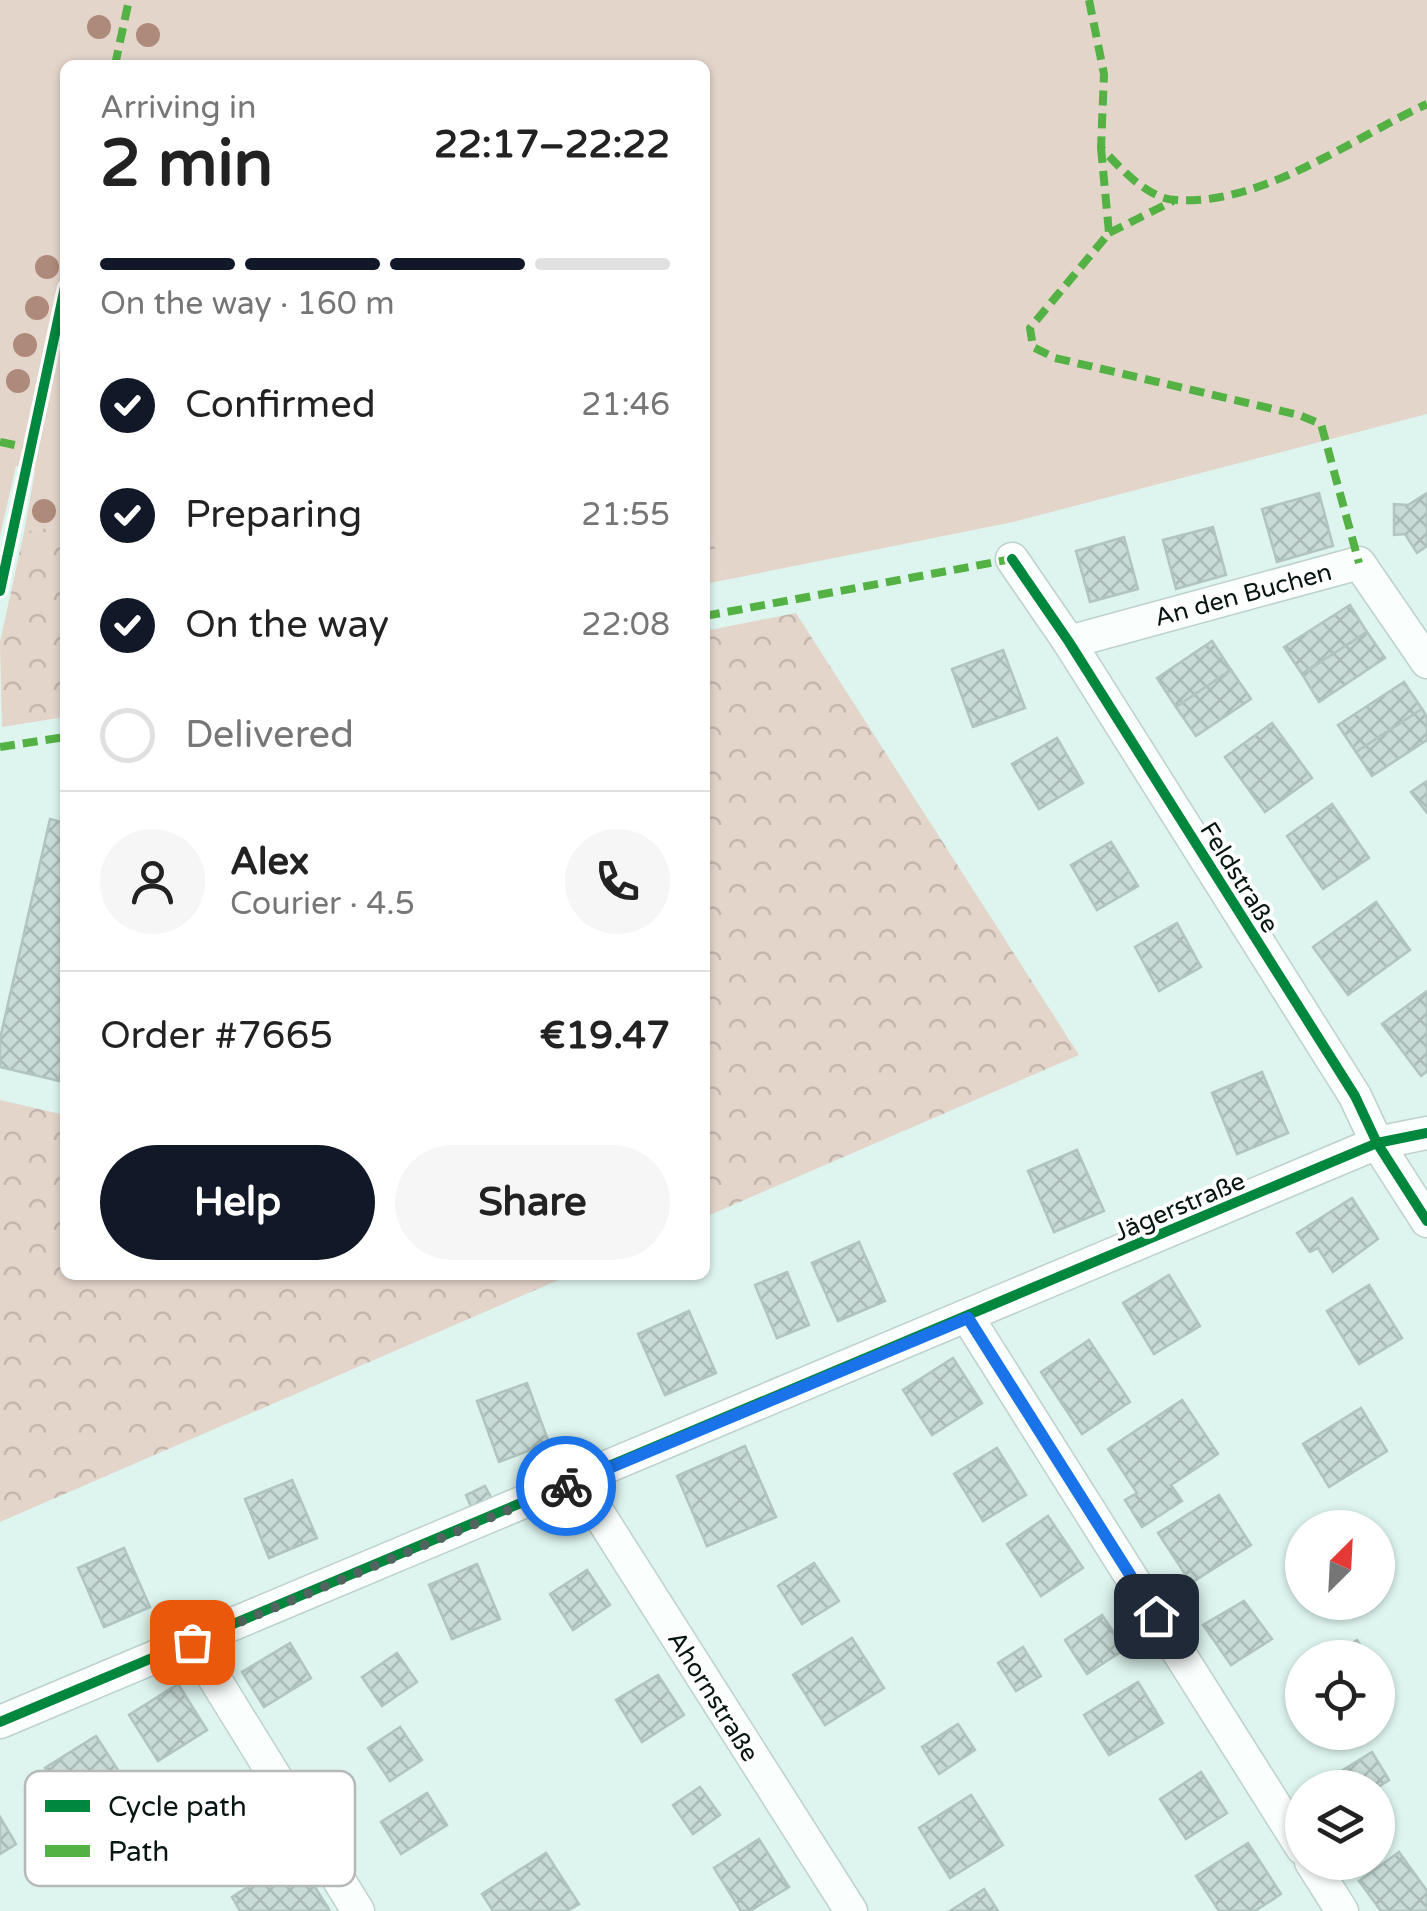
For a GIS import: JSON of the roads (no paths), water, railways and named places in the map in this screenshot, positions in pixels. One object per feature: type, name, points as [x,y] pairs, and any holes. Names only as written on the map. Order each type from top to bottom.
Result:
[{"type":"street","name":"Feldstraße","points":[[1012,559],[1069,642],[1354,1096],[1377,1143],[1427,1221]]},
{"type":"street","name":"An den Buchen","points":[[1069,642],[1359,563],[1427,662]]},
{"type":"street","name":"Jägerstraße","points":[[0,1722],[1377,1143],[1427,1132]]},
{"type":"street","points":[[968,1318],[1285,1821]]},
{"type":"street","name":"Ahornstraße","points":[[578,1481],[851,1911]]},
{"type":"street","points":[[192,1642],[272,1771]]},
{"type":"street","points":[[1323,1880],[1342,1911]]},
{"type":"street","points":[[343,1886],[358,1911]]}]
